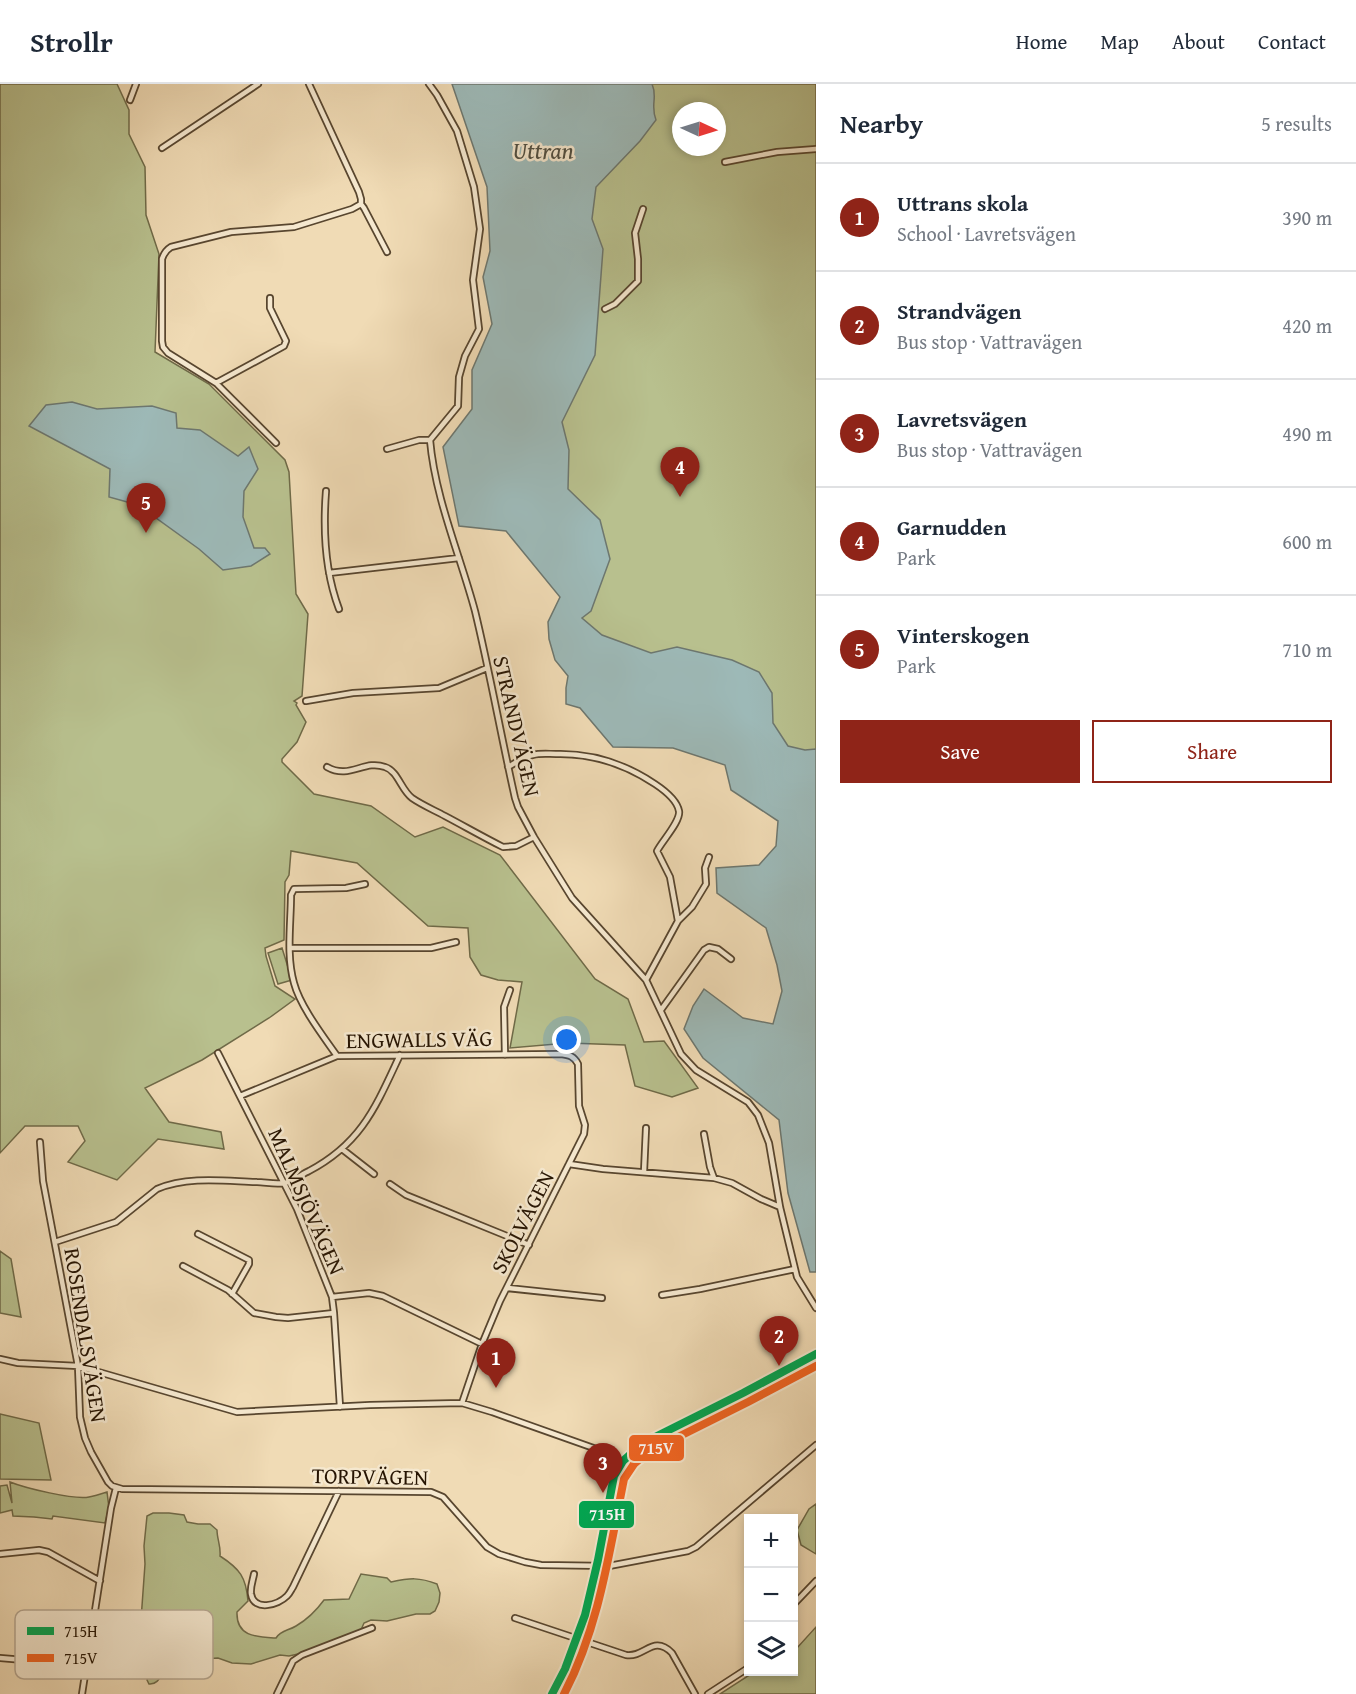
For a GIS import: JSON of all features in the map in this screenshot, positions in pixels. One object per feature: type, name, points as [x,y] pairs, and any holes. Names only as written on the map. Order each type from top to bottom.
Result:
[{"type":"street","points":[[130,100],[136,84]]},
{"type":"street","points":[[162,148],[258,84]]},
{"type":"street","points":[[309,84],[359,192],[361,204],[387,252]]},
{"type":"street","points":[[387,449],[418,440],[430,440],[458,406],[459,377],[465,356],[479,329],[473,280],[480,229],[474,187],[457,130],[429,84]]},
{"type":"street","points":[[725,162],[777,152],[816,149]]},
{"type":"street","points":[[276,443],[216,383],[168,353],[163,347],[161,332],[163,255],[171,247],[216,235],[294,227],[361,204]]},
{"type":"street","points":[[605,309],[615,304],[638,281],[635,233],[643,209]]},
{"type":"street","points":[[216,383],[284,346],[286,342],[270,308],[270,298]]},
{"type":"street","name":"STRANDVÄGEN","points":[[430,440],[444,509],[475,611],[518,807],[572,898],[646,980],[681,1054],[701,1074],[748,1102],[758,1115],[769,1143],[780,1207],[797,1278],[816,1308]]},
{"type":"street","points":[[326,491],[329,573],[339,609]]},
{"type":"street","points":[[329,573],[459,558]]},
{"type":"street","points":[[306,701],[353,693],[439,688],[487,668]]},
{"type":"street","points":[[508,766],[530,755],[587,755],[631,769],[663,790],[679,809],[679,818],[657,851],[670,877],[678,921]]},
{"type":"street","points":[[327,767],[342,773],[368,766],[386,767],[392,771],[410,796],[503,847],[516,846],[534,837]]},
{"type":"street","points":[[646,980],[678,921],[692,907],[706,884],[705,868],[709,857]]},
{"type":"street","points":[[337,1056],[294,986],[290,948],[291,894],[294,889],[346,888],[364,884]]},
{"type":"street","points":[[290,948],[431,948],[456,942]]},
{"type":"street","points":[[661,1010],[704,950],[709,947],[718,949],[731,959]]},
{"type":"street","points":[[505,1055],[504,1007],[510,990]]},
{"type":"street","name":"MALMSJÖVÄGEN","points":[[218,1053],[285,1183],[332,1297],[340,1407]]},
{"type":"street","points":[[55,1242],[116,1222],[157,1188],[206,1180],[285,1183],[326,1162],[342,1149],[363,1126],[377,1104],[400,1055]]},
{"type":"street","name":"ENGWALLS VÄG","points":[[240,1096],[337,1056],[570,1055]]},
{"type":"street","name":"SKOLVÄGEN","points":[[462,1403],[482,1344],[507,1288],[582,1139],[585,1129],[579,1106],[578,1064],[570,1055]]},
{"type":"street","points":[[644,1172],[646,1128]]},
{"type":"street","points":[[704,1134],[714,1178]]},
{"type":"street","name":"ROSENDALSVÄGEN","points":[[40,1142],[43,1181],[78,1365],[80,1417],[91,1452],[108,1482],[116,1488]]},
{"type":"street","points":[[342,1149],[374,1174]]},
{"type":"street","points":[[569,1164],[714,1178],[732,1183],[780,1207]]},
{"type":"street","points":[[390,1184],[406,1195],[529,1245]]},
{"type":"street","points":[[198,1234],[249,1260],[232,1294]]},
{"type":"street","points":[[183,1266],[232,1294],[254,1313],[276,1317],[334,1313]]},
{"type":"street","points":[[662,1296],[795,1269]]},
{"type":"street","points":[[507,1288],[602,1298]]},
{"type":"street","points":[[332,1297],[369,1293],[383,1296],[482,1344]]},
{"type":"street","points":[[552,1694],[577,1639],[587,1607],[614,1476],[621,1462],[643,1443],[816,1354]]},
{"type":"street","points":[[0,1359],[18,1363],[78,1365],[237,1412],[462,1403],[602,1451],[621,1462]]},
{"type":"street","name":"TORPVÄGEN","points":[[116,1488],[436,1493],[445,1499],[487,1547],[499,1554],[541,1565],[609,1566],[688,1551],[696,1547],[816,1444]]},
{"type":"street","points":[[95,1610],[116,1488]]},
{"type":"street","points":[[254,1574],[250,1588],[253,1600],[258,1604],[271,1605],[286,1597],[339,1491]]},
{"type":"street","points":[[0,1554],[39,1550],[48,1552],[100,1581]]},
{"type":"street","points":[[798,1600],[816,1581]]},
{"type":"street","points":[[515,1618],[634,1656],[650,1646],[666,1647],[672,1653],[695,1694]]},
{"type":"street","points":[[277,1694],[293,1661],[302,1655],[372,1628]]},
{"type":"street","points":[[0,1658],[15,1659]]},
{"type":"street","points":[[708,1694],[744,1671]]},
{"type":"street","points":[[82,1694],[84,1679]]},
{"type":"green space","points":[[0,84],[117,84],[129,110],[129,134],[145,167],[146,215],[159,254],[155,352],[209,384],[285,460],[289,472],[296,594],[308,614],[302,696],[294,701],[306,722],[297,742],[282,762],[314,794],[371,806],[415,837],[443,827],[500,855],[595,979],[628,999],[644,1042],[664,1041],[698,1088],[672,1097],[635,1086],[625,1045],[568,1043],[510,1048],[522,982],[498,980],[481,975],[470,957],[468,928],[428,926],[357,863],[291,851],[289,875],[285,882],[284,940],[265,948],[275,986],[295,999],[202,1060],[145,1088],[169,1122],[221,1132],[224,1149],[158,1139],[117,1180],[68,1162],[85,1141],[78,1126],[25,1126],[0,1153]]},
{"type":"green space","points":[[532,84],[816,84],[816,836],[759,772],[572,653]]},
{"type":"green space","points":[[282,948],[292,980],[278,984],[268,953]]},
{"type":"green space","points":[[0,1251],[11,1259],[21,1317],[0,1313]]},
{"type":"green space","points":[[0,1414],[39,1423],[51,1480],[0,1479]]},
{"type":"green space","points":[[10,1482],[72,1497],[89,1497],[107,1492],[109,1508],[105,1523],[53,1516],[52,1519],[13,1516],[12,1510],[0,1513],[0,1486],[7,1485],[12,1503]]},
{"type":"green space","points":[[816,1504],[816,1554],[801,1545],[798,1534],[798,1528],[809,1509]]},
{"type":"green space","points":[[153,1513],[184,1515],[187,1522],[210,1524],[217,1530],[220,1556],[241,1574],[246,1586],[248,1601],[237,1612],[240,1626],[244,1631],[255,1636],[276,1638],[280,1633],[308,1618],[324,1600],[349,1599],[361,1574],[387,1578],[391,1582],[414,1579],[437,1584],[440,1593],[439,1602],[435,1611],[430,1614],[416,1614],[387,1621],[371,1620],[364,1623],[361,1630],[298,1654],[280,1655],[251,1664],[232,1663],[213,1658],[213,1610],[142,1610],[147,1516]]},
{"type":"green space","points":[[816,1627],[816,1694],[720,1694],[748,1676],[798,1676],[798,1647]]},
{"type":"green space","points":[[159,1679],[153,1684],[149,1684],[147,1680]]},
{"type":"water","name":"Uttran","points":[[452,84],[652,84],[654,89],[656,120],[640,141],[596,187],[592,219],[603,249],[595,355],[562,422],[569,450],[568,489],[600,520],[610,559],[591,611],[582,618],[602,635],[651,653],[677,647],[732,660],[759,672],[772,693],[773,723],[788,746],[805,750],[816,749],[816,1272],[810,1272],[788,1193],[779,1120],[703,1058],[684,1029],[693,1006],[704,989],[743,1018],[773,1024],[782,991],[766,928],[717,893],[716,868],[759,865],[776,846],[778,821],[731,790],[725,765],[673,748],[613,747],[580,708],[566,704],[568,676],[555,660],[549,639],[548,622],[560,597],[506,531],[459,526],[443,447],[472,409],[472,370],[492,324],[483,277],[490,251],[487,187]]},
{"type":"water","points":[[72,402],[97,409],[152,406],[176,413],[177,428],[200,430],[238,456],[249,447],[258,469],[244,491],[243,517],[254,548],[265,548],[270,554],[251,566],[223,570],[199,549],[138,505],[109,497],[110,469],[29,426],[46,405]]},
{"type":"transit line","name":"715H","points":[[552,1694],[565,1669],[585,1615],[614,1476],[623,1461],[643,1443],[816,1354]]},
{"type":"transit line","name":"715V","points":[[564,1694],[586,1643],[602,1589],[624,1479],[634,1464],[648,1452],[816,1366]]},
{"type":"place","name":"Garnudden","points":[[680,497]]},
{"type":"place","name":"Vinterskogen","points":[[146,533]]},
{"type":"place","name":"Strandvägen","points":[[779,1366]]},
{"type":"place","name":"Uttrans skola","points":[[496,1388]]},
{"type":"place","name":"Lavretsvägen","points":[[603,1493]]}]
